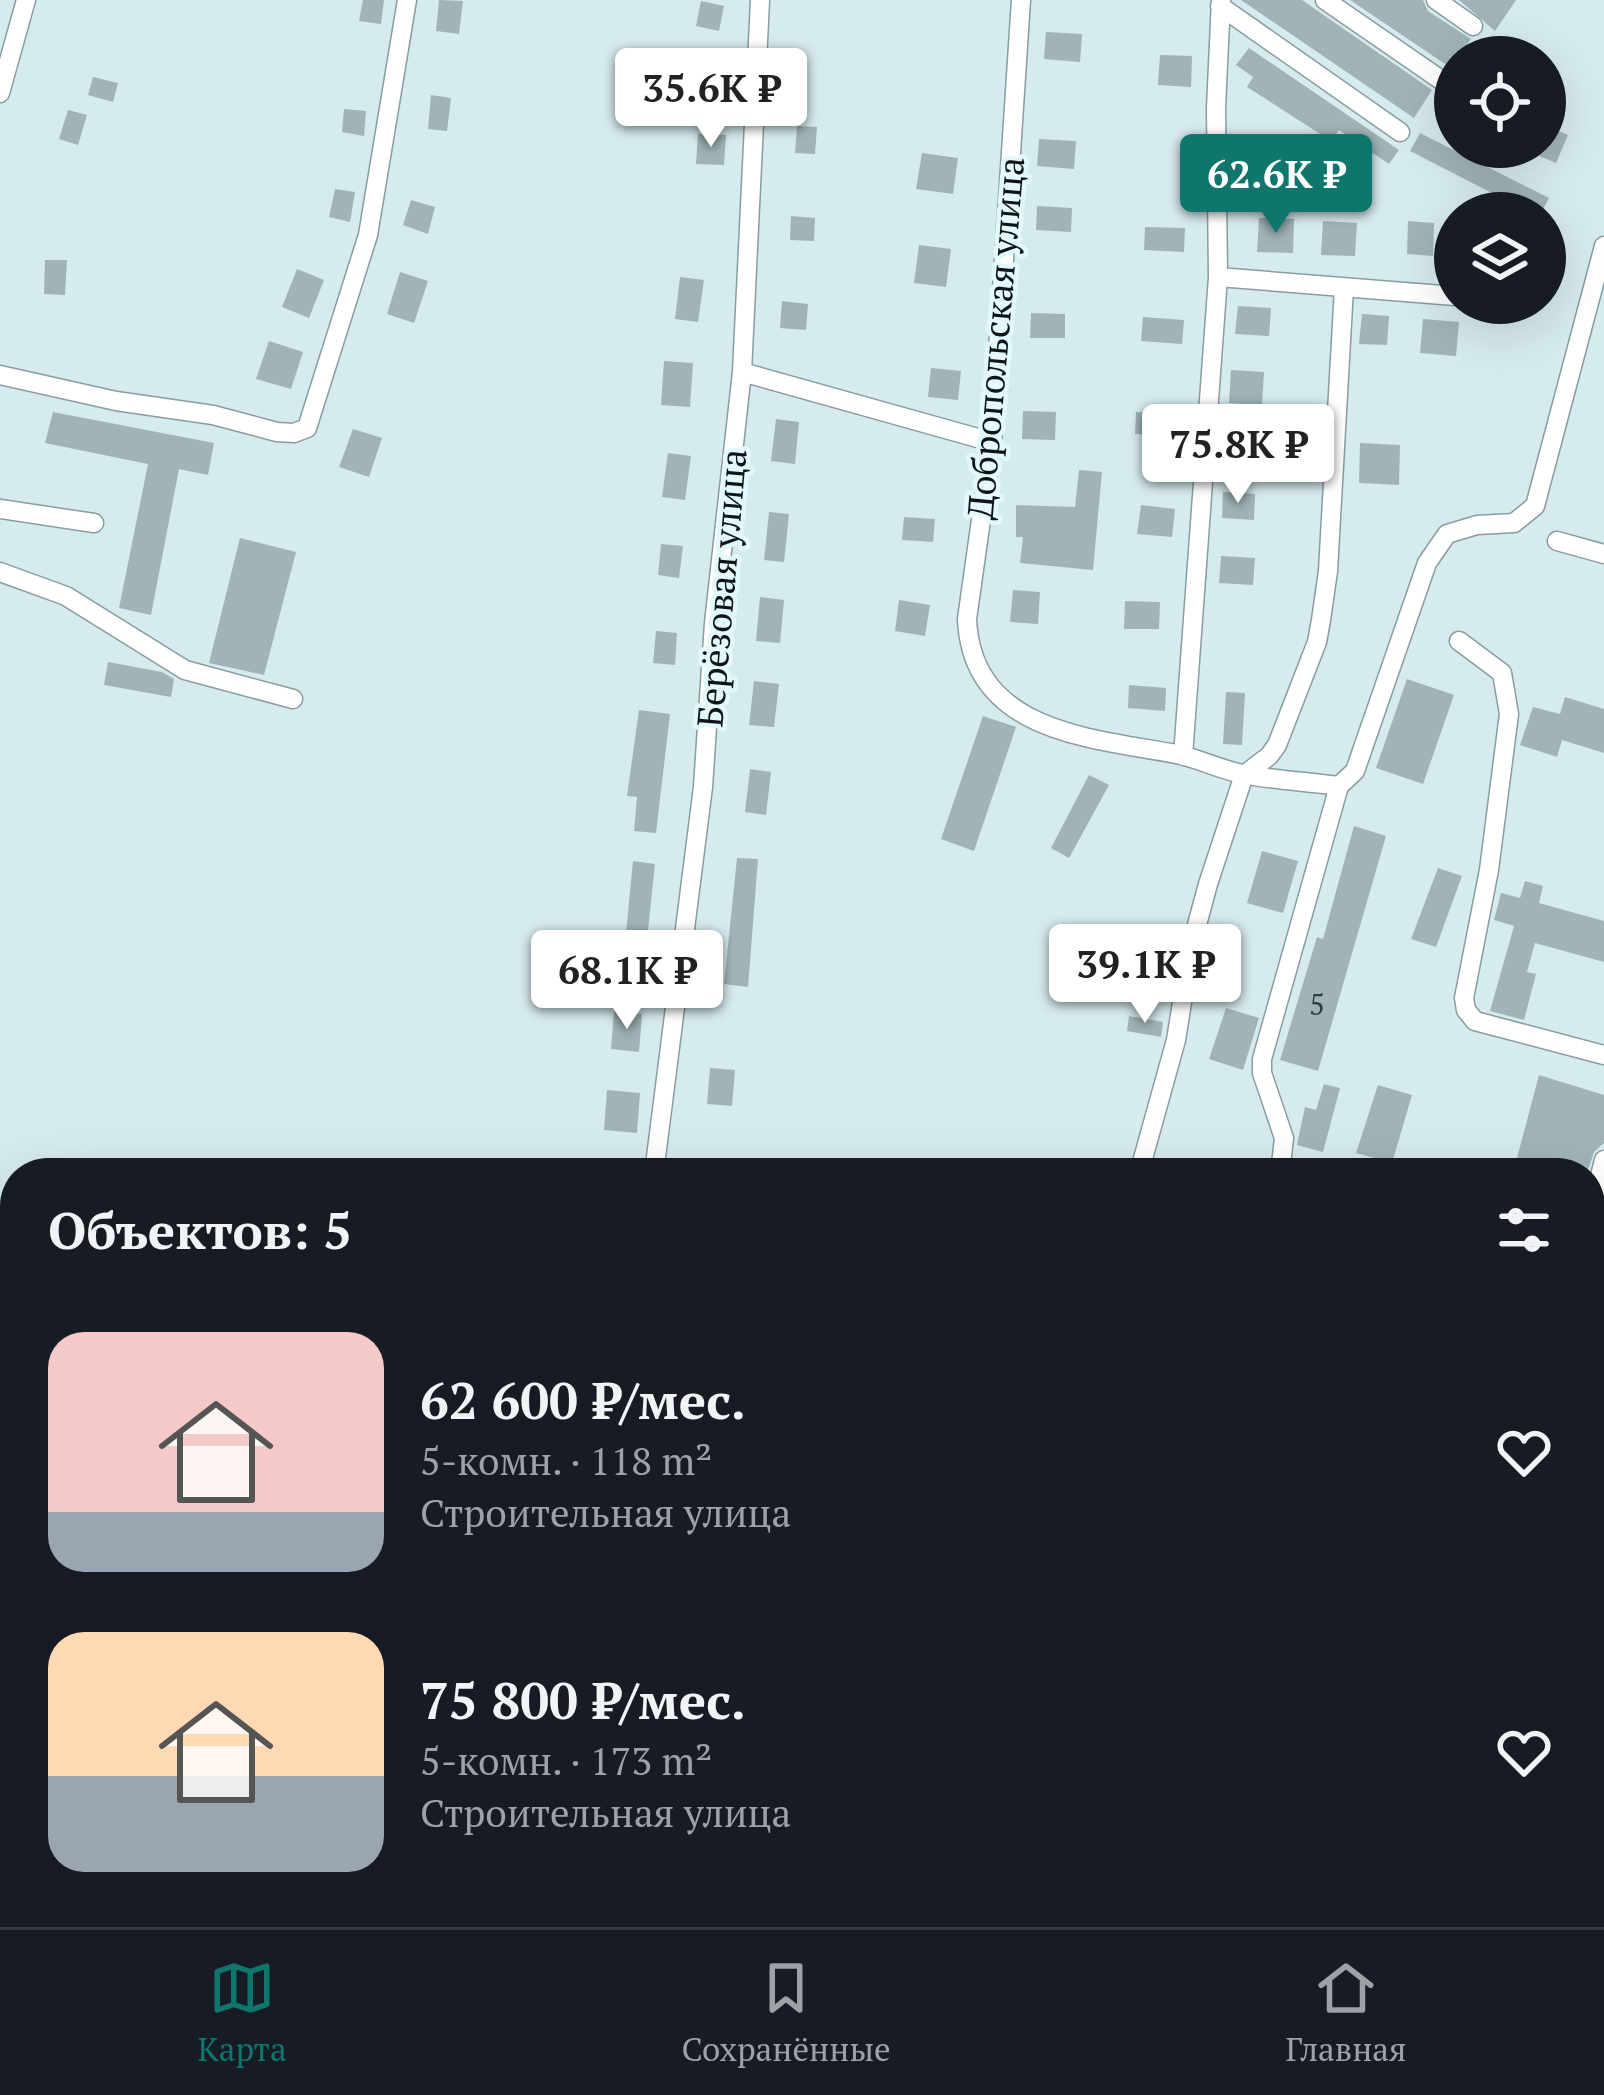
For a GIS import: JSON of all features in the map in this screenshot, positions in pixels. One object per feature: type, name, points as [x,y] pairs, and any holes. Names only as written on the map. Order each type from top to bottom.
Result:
[{"type":"street","points":[[0,92],[26,0]]},
{"type":"street","points":[[0,375],[116,401],[213,415],[277,432],[307,428],[368,235],[407,0]]},
{"type":"street","name":"Берёзовая улица","points":[[656,1158],[704,787],[714,623],[742,372],[760,0]]},
{"type":"street","name":"Добропольская улица","points":[[1021,0],[992,442],[968,644],[980,674],[1011,706],[1049,728],[1088,741],[1183,756]]},
{"type":"street","points":[[1325,0],[1434,75]]},
{"type":"street","points":[[1436,0],[1474,26]]},
{"type":"street","points":[[1220,3],[1400,132]]},
{"type":"street","points":[[1220,3],[1218,277],[1183,756],[1244,775],[1339,786]]},
{"type":"street","points":[[1281,1158],[1282,1126],[1262,1073],[1262,1059],[1339,786],[1355,771],[1427,563],[1447,534],[1478,524],[1514,524],[1534,506],[1604,246]]},
{"type":"street","points":[[1218,277],[1434,294]]},
{"type":"street","points":[[1143,1158],[1176,1040],[1191,947],[1244,775],[1276,745],[1317,642],[1328,572],[1344,288]]},
{"type":"street","points":[[742,372],[992,442]]},
{"type":"street","points":[[0,509],[94,523]]},
{"type":"street","points":[[1557,541],[1604,554]]},
{"type":"street","points":[[0,572],[66,596],[185,670],[293,699]]},
{"type":"street","points":[[1460,641],[1502,673],[1509,714],[1489,870],[1464,998],[1466,1010],[1474,1021],[1604,1055]]},
{"type":"building","points":[[363,0],[384,0],[381,24],[359,21]]},
{"type":"building","points":[[439,0],[463,1],[459,34],[436,31]]},
{"type":"building","points":[[1241,0],[1302,0],[1432,90],[1414,118]]},
{"type":"building","points":[[1350,0],[1423,0],[1428,11],[1466,36],[1434,36],[1434,57]]},
{"type":"building","points":[[1459,0],[1516,0],[1495,31]]},
{"type":"building","points":[[701,1],[724,6],[719,31],[696,26]]},
{"type":"building","points":[[1046,32],[1082,34],[1080,62],[1044,59]]},
{"type":"building","points":[[1249,48],[1399,150],[1389,164],[1339,130],[1331,141],[1247,87],[1253,77],[1236,65]]},
{"type":"building","points":[[1160,55],[1192,56],[1191,87],[1158,85]]},
{"type":"building","points":[[93,77],[118,83],[113,102],[88,95]]},
{"type":"building","points":[[431,95],[451,98],[447,131],[428,129]]},
{"type":"building","points":[[344,109],[366,111],[364,136],[342,132]]},
{"type":"building","points":[[68,110],[87,115],[78,145],[59,139]]},
{"type":"building","points":[[797,126],[817,127],[815,154],[795,153]]},
{"type":"building","points":[[1420,133],[1434,140],[1434,163],[1410,151]]},
{"type":"building","points":[[698,134],[726,135],[724,165],[696,164]]},
{"type":"building","points":[[1039,139],[1076,141],[1074,169],[1037,166]]},
{"type":"building","points":[[922,153],[958,158],[953,194],[916,189]]},
{"type":"building","points":[[1443,168],[1489,168],[1537,192],[1490,192]]},
{"type":"building","points":[[335,189],[355,192],[350,222],[329,217]]},
{"type":"building","points":[[411,200],[435,207],[428,234],[403,225]]},
{"type":"building","points":[[1037,206],[1072,208],[1071,232],[1036,230]]},
{"type":"building","points":[[791,216],[815,218],[814,241],[790,240]]},
{"type":"building","points":[[1259,218],[1294,219],[1293,253],[1257,252]]},
{"type":"building","points":[[1323,221],[1357,223],[1355,256],[1321,255]]},
{"type":"building","points":[[1408,221],[1434,223],[1433,256],[1407,254]]},
{"type":"building","points":[[1145,227],[1185,228],[1184,252],[1144,250]]},
{"type":"building","points":[[919,245],[951,249],[946,287],[914,283]]},
{"type":"building","points":[[45,260],[67,260],[65,295],[44,294]]},
{"type":"building","points":[[297,269],[324,280],[309,318],[282,307]]},
{"type":"building","points":[[400,272],[428,281],[414,323],[387,314]]},
{"type":"building","points":[[680,277],[704,280],[698,322],[675,319]]},
{"type":"building","points":[[782,301],[808,304],[806,330],[780,328]]},
{"type":"building","points":[[1238,306],[1271,308],[1269,336],[1235,334]]},
{"type":"building","points":[[1031,313],[1065,314],[1065,338],[1030,338]]},
{"type":"building","points":[[1362,314],[1389,316],[1387,345],[1359,344]]},
{"type":"building","points":[[1143,317],[1184,320],[1182,344],[1141,341]]},
{"type":"building","points":[[1423,319],[1459,324],[1456,356],[1420,353]]},
{"type":"building","points":[[269,341],[303,352],[291,389],[256,379]]},
{"type":"building","points":[[664,361],[693,363],[690,407],[661,405]]},
{"type":"building","points":[[931,368],[961,371],[958,400],[928,397]]},
{"type":"building","points":[[1231,370],[1264,372],[1262,405],[1229,403]]},
{"type":"building","points":[[1023,411],[1056,412],[1055,440],[1022,439]]},
{"type":"building","points":[[53,412],[214,443],[208,475],[179,469],[151,615],[119,608],[148,464],[45,443]]},
{"type":"building","points":[[1136,412],[1174,414],[1173,436],[1135,434]]},
{"type":"building","points":[[776,419],[799,422],[795,464],[771,461]]},
{"type":"building","points":[[353,429],[382,438],[369,477],[339,467]]},
{"type":"building","points":[[1228,430],[1261,431],[1261,458],[1227,457]]},
{"type":"building","points":[[1360,443],[1400,445],[1399,485],[1359,483]]},
{"type":"building","points":[[668,453],[691,456],[685,500],[662,497]]},
{"type":"building","points":[[1079,470],[1102,472],[1093,570],[1020,563],[1023,537],[1016,537],[1016,505],[1075,507]]},
{"type":"building","points":[[1223,492],[1255,494],[1254,520],[1222,518]]},
{"type":"building","points":[[1141,505],[1175,509],[1172,537],[1137,534]]},
{"type":"building","points":[[769,512],[789,514],[784,562],[764,560]]},
{"type":"building","points":[[904,517],[935,519],[933,542],[902,540]]},
{"type":"building","points":[[240,538],[296,552],[264,675],[209,663]]},
{"type":"building","points":[[661,544],[683,546],[679,578],[658,575]]},
{"type":"building","points":[[1221,556],[1255,558],[1253,585],[1219,583]]},
{"type":"building","points":[[1013,590],[1040,592],[1038,624],[1010,622]]},
{"type":"building","points":[[760,597],[784,600],[780,643],[756,641]]},
{"type":"building","points":[[899,600],[930,605],[925,636],[895,631]]},
{"type":"building","points":[[1125,601],[1160,602],[1159,629],[1124,629]]},
{"type":"building","points":[[656,631],[677,633],[675,665],[653,663]]},
{"type":"building","points":[[108,662],[162,672],[174,679],[171,697],[104,685]]},
{"type":"building","points":[[1407,679],[1454,695],[1423,784],[1376,768]]},
{"type":"building","points":[[754,681],[779,684],[774,727],[749,725]]},
{"type":"building","points":[[1129,685],[1166,688],[1165,711],[1128,708]]},
{"type":"building","points":[[1226,692],[1245,693],[1242,745],[1223,744]]},
{"type":"building","points":[[1565,697],[1604,709],[1604,753],[1562,740],[1557,757],[1520,745],[1533,707],[1560,714]]},
{"type":"building","points":[[639,710],[670,714],[656,833],[634,831],[637,797],[627,796]]},
{"type":"building","points":[[983,716],[1016,727],[974,851],[941,839]]},
{"type":"building","points":[[750,769],[771,772],[766,815],[745,812]]},
{"type":"building","points":[[1089,775],[1109,785],[1069,858],[1051,848]]},
{"type":"building","points":[[1354,826],[1386,836],[1318,1071],[1280,1060],[1317,937],[1323,939]]},
{"type":"building","points":[[1262,851],[1298,861],[1283,913],[1247,903]]},
{"type":"building","points":[[737,858],[758,859],[748,987],[724,984]]},
{"type":"building","points":[[633,861],[655,864],[643,976],[622,974]]},
{"type":"building","points":[[1438,868],[1462,876],[1436,947],[1411,939]]},
{"type":"building","points":[[1525,881],[1543,886],[1539,903],[1604,921],[1604,962],[1535,943],[1527,972],[1536,974],[1524,1020],[1490,1011],[1514,926],[1494,920],[1501,893],[1520,898]]},
{"type":"building","points":[[1226,1008],[1259,1018],[1243,1070],[1209,1059]]},
{"type":"building","points":[[614,1012],[642,1014],[639,1052],[611,1049]]},
{"type":"building","points":[[1129,1016],[1163,1022],[1161,1037],[1127,1031]]},
{"type":"building","points":[[710,1068],[735,1070],[732,1106],[707,1104]]},
{"type":"building","points":[[1539,1075],[1604,1095],[1604,1143],[1592,1158],[1517,1158]]},
{"type":"building","points":[[1324,1084],[1340,1088],[1323,1152],[1297,1145],[1305,1107],[1316,1110]]},
{"type":"building","points":[[1378,1085],[1412,1095],[1393,1158],[1356,1153]]},
{"type":"building","points":[[607,1090],[640,1093],[637,1133],[604,1130]]}]
